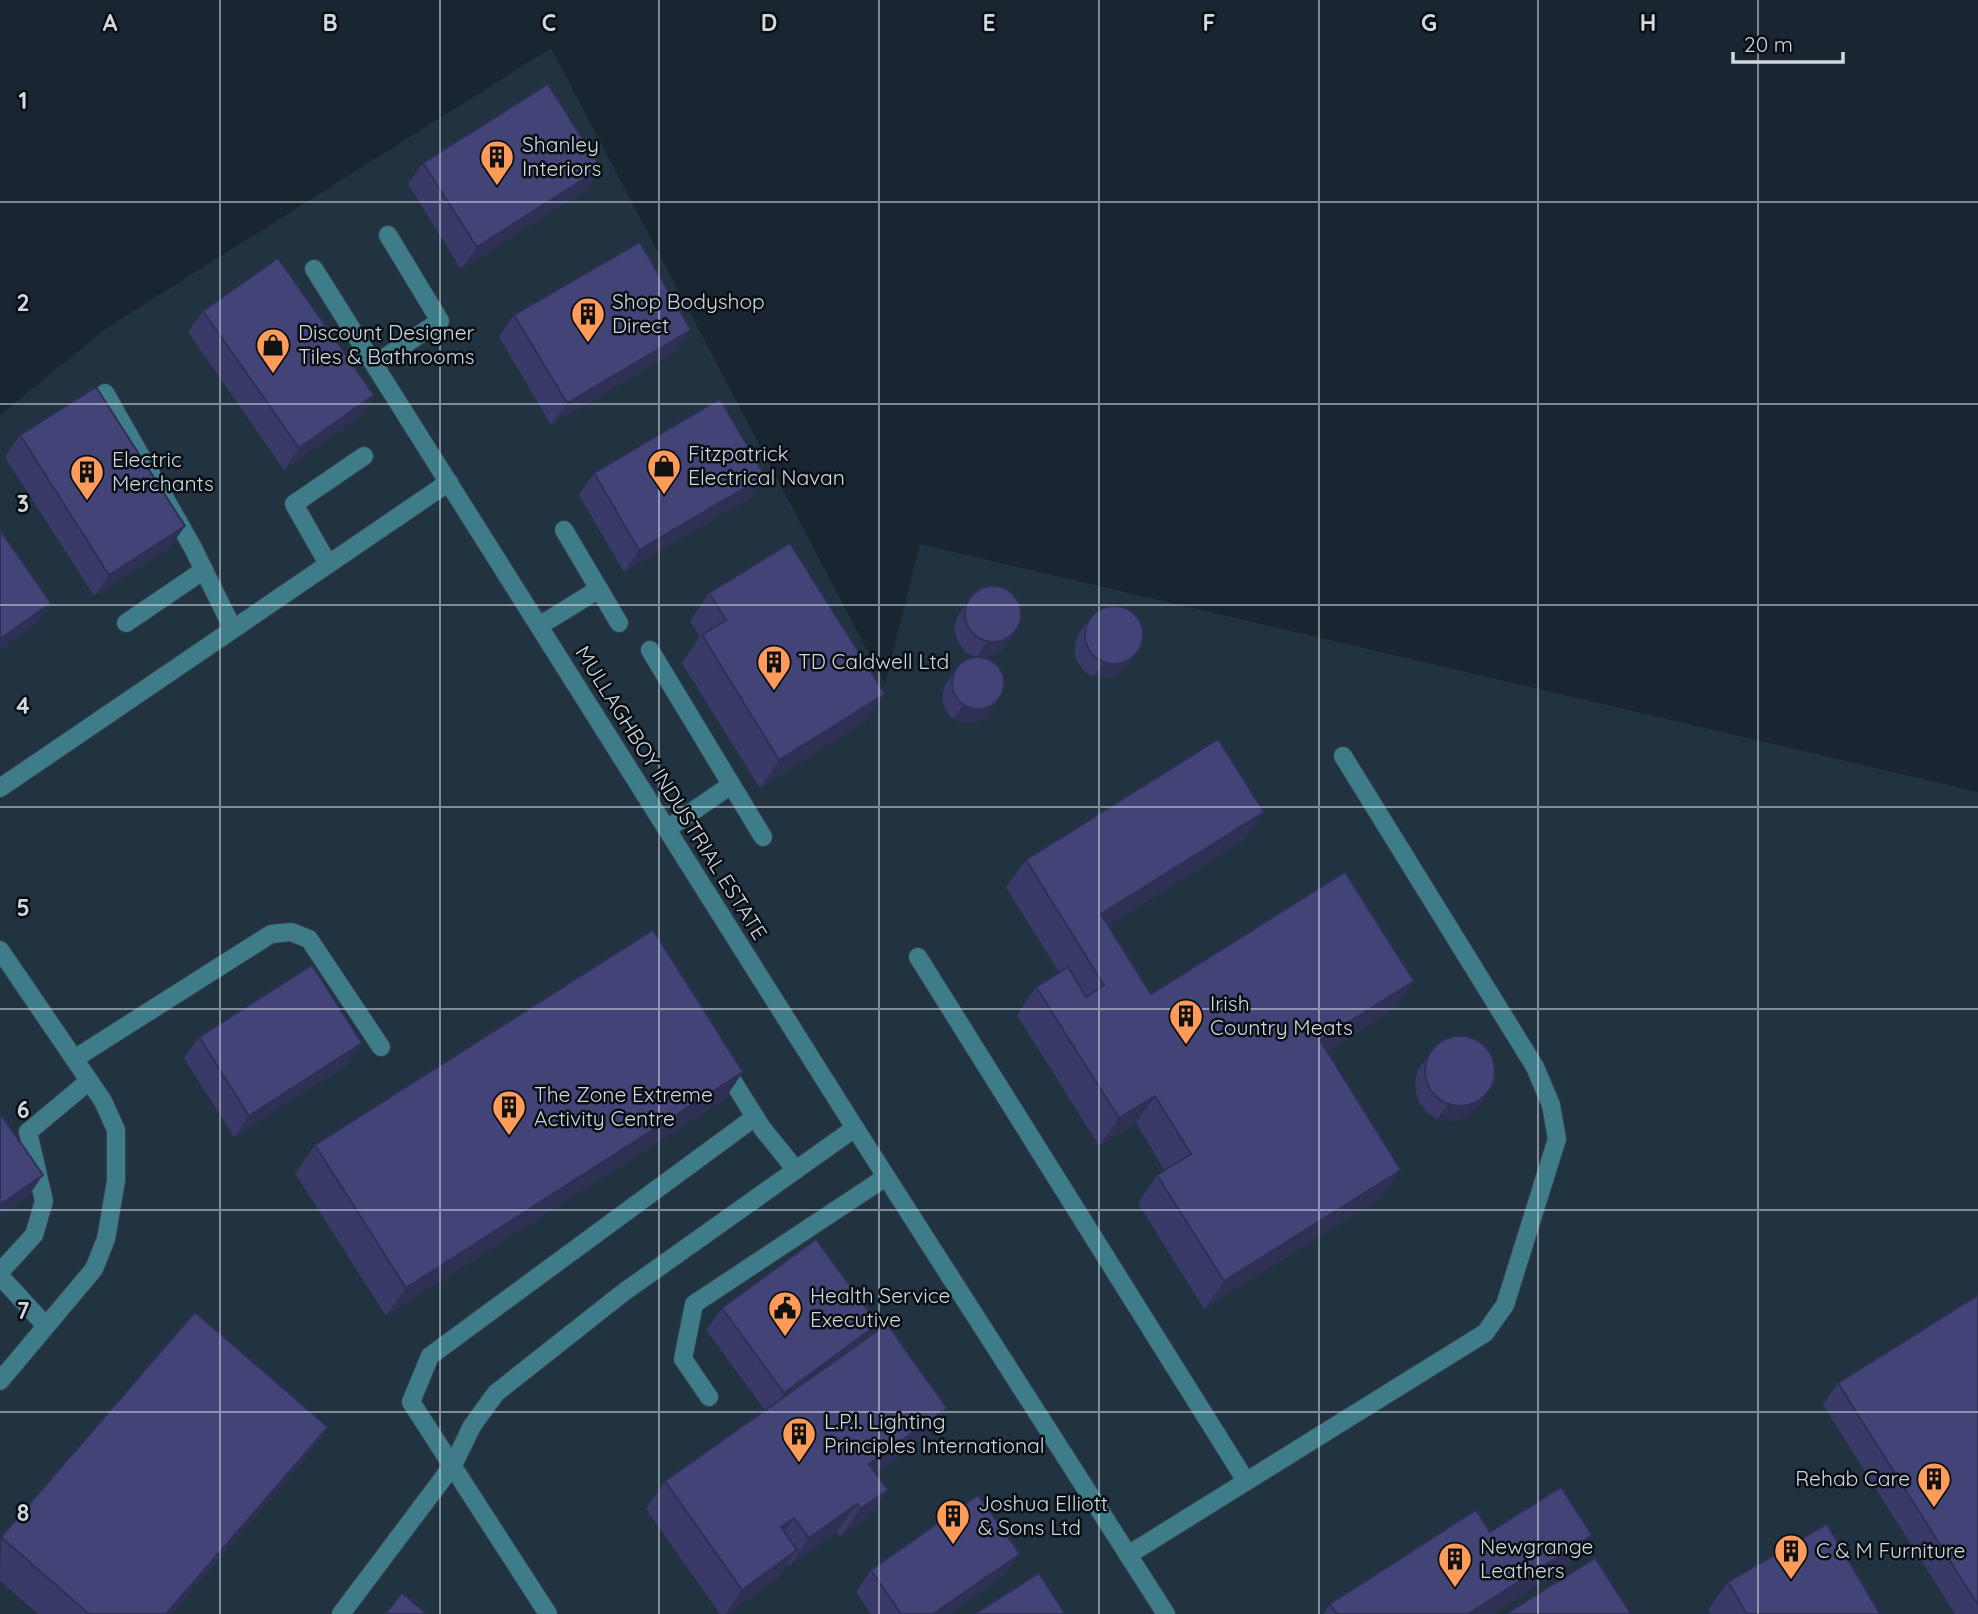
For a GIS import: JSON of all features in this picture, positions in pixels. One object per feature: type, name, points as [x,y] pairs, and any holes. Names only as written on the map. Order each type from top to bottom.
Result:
[{"type":"street","points":[[374,364],[440,321],[388,235]]},
{"type":"street","name":"MULLAGHBOY INDUSTRIAL ESTATE","points":[[314,269],[886,1177],[1166,1614]]},
{"type":"street","points":[[105,393],[192,546],[233,629]]},
{"type":"street","points":[[328,565],[294,504],[364,456]]},
{"type":"street","points":[[0,789],[449,482]]},
{"type":"street","points":[[564,530],[619,623]]},
{"type":"street","points":[[126,623],[204,570]]},
{"type":"street","points":[[539,626],[599,589]]},
{"type":"street","points":[[650,650],[763,837]]},
{"type":"street","points":[[1128,1555],[1485,1333],[1505,1305],[1557,1139],[1551,1105],[1535,1066],[1343,756]]},
{"type":"street","points":[[667,830],[731,785]]},
{"type":"street","points":[[74,1059],[271,934],[291,932],[309,939],[381,1047]]},
{"type":"street","points":[[0,950],[103,1101],[116,1130],[116,1181],[106,1239],[94,1269],[0,1381]]},
{"type":"street","points":[[918,957],[1246,1481]]},
{"type":"street","points":[[712,1048],[755,1117],[796,1170]]},
{"type":"street","points":[[46,1326],[0,1274],[34,1235],[44,1201],[28,1132],[89,1081]]},
{"type":"street","points":[[548,1614],[411,1402],[430,1356],[755,1117]]},
{"type":"street","points":[[341,1614],[453,1465],[472,1426],[496,1393],[624,1292],[855,1128]]},
{"type":"street","points":[[709,1397],[683,1359],[694,1304],[886,1177]]},
{"type":"shaded area","points":[[551,48],[885,684],[920,544],[1978,792],[1978,1614],[0,1614],[0,415],[108,327]]},
{"type":"building","name":"Shanley Interiors","points":[[548,84],[601,168],[477,247],[423,163]]},
{"type":"building","name":"Shop Bodyshop Direct","points":[[640,242],[691,330],[567,403],[514,315]]},
{"type":"building","name":"Discount Designer Tiles & Bathrooms","points":[[278,258],[374,395],[299,448],[203,311]]},
{"type":"building","name":"Electric Merchants","points":[[96,387],[185,526],[109,575],[20,435]]},
{"type":"building","name":"Fitzpatrick Electrical Navan","points":[[720,399],[765,476],[639,550],[594,473]]},
{"type":"building","points":[[0,530],[51,603],[0,639]]},
{"type":"building","name":"TD Caldwell Ltd","points":[[790,543],[885,694],[779,760],[702,635],[726,620],[709,593]]},
{"type":"building","points":[[987,586],[999,586],[1009,590],[1017,598],[1021,614],[1017,630],[1009,638],[999,642],[987,642],[977,638],[969,630],[965,620],[965,608],[969,598],[977,590]]},
{"type":"building","points":[[1114,606],[1130,611],[1138,619],[1143,635],[1138,651],[1130,659],[1114,664],[1098,659],[1090,651],[1085,635],[1090,619],[1098,611]]},
{"type":"building","points":[[978,657],[988,659],[996,665],[1002,673],[1002,693],[996,701],[988,707],[978,709],[968,707],[960,701],[954,693],[952,683],[954,673],[960,665],[968,659]]},
{"type":"building","name":"Irish Country Meats","points":[[1218,739],[1264,812],[1101,914],[1151,994],[1345,872],[1414,981],[1320,1040],[1401,1170],[1224,1281],[1157,1175],[1191,1154],[1155,1096],[1119,1118],[1036,987],[1068,967],[1086,997],[1104,985],[1026,860]]},
{"type":"building","name":"The Zone Extreme Activity Centre","points":[[653,930],[743,1072],[406,1288],[315,1145]]},
{"type":"building","points":[[312,965],[362,1043],[249,1116],[199,1037]]},
{"type":"building","points":[[1460,1036],[1485,1046],[1495,1071],[1485,1096],[1460,1106],[1435,1096],[1425,1071],[1435,1046]]},
{"type":"building","points":[[0,1113],[43,1175],[0,1205]]},
{"type":"building","name":"Health Service Executive","points":[[816,1239],[878,1324],[784,1393],[722,1308]]},
{"type":"building","name":"Rehab Care","points":[[1978,1295],[1978,1605],[1838,1383]]},
{"type":"building","points":[[195,1312],[328,1427],[166,1614],[89,1614],[1,1537]]},
{"type":"building","name":"L.P.I. Lighting Principles International","points":[[887,1324],[947,1408],[869,1464],[888,1490],[860,1509],[857,1504],[809,1538],[794,1518],[781,1527],[797,1550],[742,1590],[665,1481]]},
{"type":"building","name":"Newgrange Leathers","points":[[1561,1487],[1592,1535],[1468,1614],[1337,1614],[1330,1604],[1476,1510],[1490,1532]]},
{"type":"building","name":"Joshua Elliott & Sons Ltd","points":[[978,1495],[1020,1554],[933,1614],[901,1614],[871,1570]]},
{"type":"building","points":[[1827,1524],[1880,1614],[1747,1614],[1728,1582]]},
{"type":"building","points":[[1595,1558],[1631,1614],[1506,1614]]},
{"type":"building","points":[[1039,1573],[1065,1614],[975,1614]]},
{"type":"building","points":[[402,1593],[427,1614],[385,1614]]},
{"type":"place","name":"Shanley Interiors","points":[[497,187]]},
{"type":"place","name":"Shop Bodyshop Direct","points":[[588,344]]},
{"type":"place","name":"Discount Designer Tiles & Bathrooms","points":[[273,375]]},
{"type":"place","name":"Fitzpatrick Electrical Navan","points":[[664,496]]},
{"type":"place","name":"Electric Merchants","points":[[87,502]]},
{"type":"place","name":"TD Caldwell Ltd","points":[[774,692]]},
{"type":"place","name":"Irish Country Meats","points":[[1186,1046]]},
{"type":"place","name":"The Zone Extreme Activity Centre","points":[[509,1137]]},
{"type":"place","name":"Health Service Executive","points":[[785,1338]]},
{"type":"place","name":"L.P.I. Lighting Principles International","points":[[799,1464]]},
{"type":"place","name":"Rehab Care","points":[[1934,1509]]},
{"type":"place","name":"Joshua Elliott & Sons Ltd","points":[[953,1546]]},
{"type":"place","name":"C & M Furniture","points":[[1791,1581]]},
{"type":"place","name":"Newgrange Leathers","points":[[1455,1589]]}]
